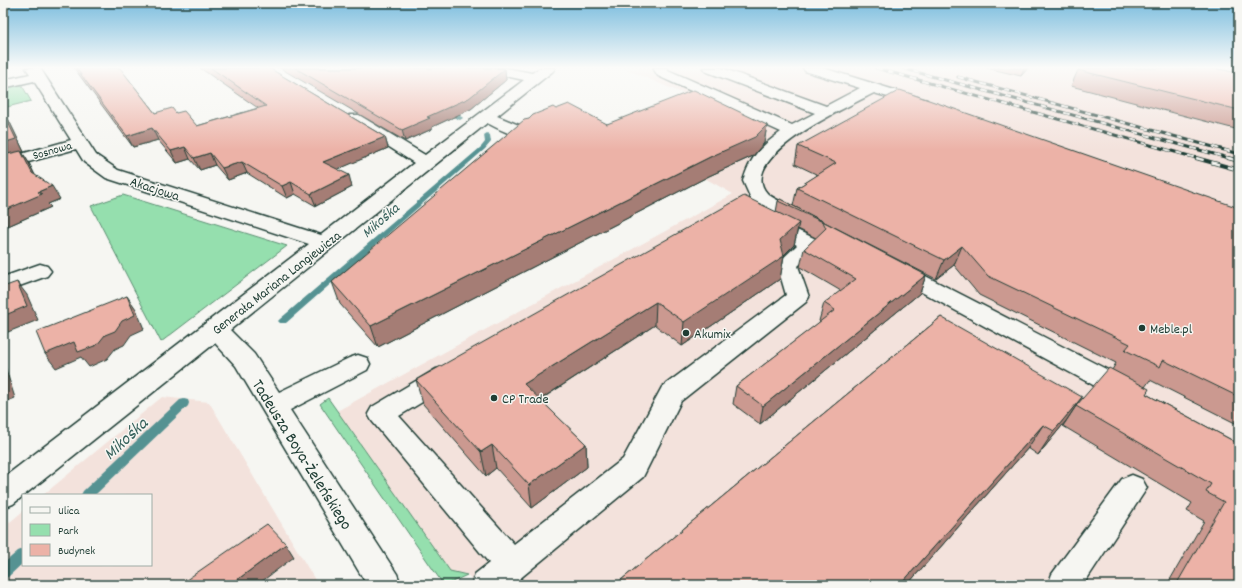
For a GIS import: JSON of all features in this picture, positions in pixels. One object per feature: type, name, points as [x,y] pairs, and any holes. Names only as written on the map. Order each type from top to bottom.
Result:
[{"type":"street","name":"Akacjowa","points":[[50,95],[90,158],[112,174],[326,243]]},
{"type":"street","name":"Generała Mariana Langiewicza","points":[[3,495],[513,95]]},
{"type":"street","points":[[713,95],[793,131]]},
{"type":"street","points":[[783,95],[827,112]]},
{"type":"street","points":[[829,234],[759,197],[752,181],[756,166],[773,145],[793,131],[857,95]]},
{"type":"street","points":[[898,95],[933,107]]},
{"type":"street","points":[[344,112],[427,164]]},
{"type":"street","points":[[485,117],[525,133]]},
{"type":"street","name":"Sosnowa","points":[[3,164],[79,143]]},
{"type":"street","points":[[487,585],[633,468],[671,394],[798,297],[787,264],[811,244],[741,209]]},
{"type":"street","points":[[879,260],[1147,402]]},
{"type":"street","points":[[3,285],[40,271]]},
{"type":"street","name":"Tadeusza Boya-Żeleńskiego","points":[[213,330],[225,338],[245,360],[385,585]]},
{"type":"street","points":[[274,406],[358,364]]},
{"type":"street","points":[[463,366],[381,414],[512,566]]},
{"type":"street","points":[[1064,585],[1132,488]]},
{"type":"shaded area","points":[[688,95],[1239,95],[1239,585],[475,585],[469,576],[450,571],[337,411],[733,194],[624,133],[696,99]]},
{"type":"shaded area","points":[[162,397],[209,402],[318,585],[3,585],[3,528],[22,512],[22,566],[152,566],[152,494],[44,494]]},
{"type":"green space","points":[[3,95],[28,95],[31,101],[3,108]]},
{"type":"green space","points":[[123,195],[287,246],[161,342],[91,206]]},
{"type":"green space","points":[[328,398],[450,571],[467,575],[450,583],[443,584],[320,404]]},
{"type":"building","points":[[97,95],[141,95],[155,113],[172,108],[176,113],[184,111],[197,126],[266,106],[251,95],[315,95],[385,137],[323,162],[349,175],[311,194],[291,182],[282,186],[242,162],[222,168],[210,153],[194,158],[185,147],[171,151],[152,128],[127,136]]},
{"type":"building","points":[[342,95],[472,95],[427,117],[430,118],[402,130]]},
{"type":"building","points":[[680,95],[705,95],[767,125],[755,137],[710,157],[371,326],[332,282],[524,120],[553,107],[556,109],[569,104],[607,124]]},
{"type":"building","name":"Meble.pl","points":[[890,95],[916,95],[1239,208],[1239,397],[1163,360],[1160,367],[1125,350],[1130,344],[988,276],[962,246],[944,260],[797,188],[836,163],[798,146]]},
{"type":"building","points":[[1180,95],[1239,95],[1239,110]]},
{"type":"building","points":[[3,112],[16,139],[3,143]]},
{"type":"building","points":[[21,151],[32,173],[52,186],[38,192],[42,194],[3,211],[3,155]]},
{"type":"building","points":[[744,196],[799,223],[780,240],[784,256],[684,322],[656,302],[524,384],[586,444],[529,485],[492,445],[481,452],[416,380]]},
{"type":"building","points":[[780,199],[926,275],[763,406],[736,386],[835,310],[824,303],[856,279],[804,249],[826,228],[823,222],[778,201]]},
{"type":"building","points":[[17,282],[27,306],[3,316],[3,287]]},
{"type":"building","points":[[127,296],[135,315],[122,321],[115,331],[105,335],[97,345],[78,352],[74,342],[45,354],[36,332]]},
{"type":"building","points":[[941,317],[1082,397],[1054,431],[1043,425],[900,585],[615,585]]},
{"type":"building","points":[[1109,368],[1149,389],[1146,394],[1239,444],[1239,585],[1176,585],[1224,502],[1206,492],[1211,484],[1076,406]]},
{"type":"building","points":[[267,524],[286,544],[230,585],[179,585]]},
{"type":"waterway","name":"Mikośka","points":[[445,112],[460,118]]},
{"type":"waterway","name":"Mikośka","points":[[283,321],[483,148],[488,142],[487,135]]},
{"type":"waterway","name":"Mikośka","points":[[88,494],[184,403]]},
{"type":"waterway","name":"Mikośka","points":[[3,573],[22,556]]},
{"type":"railway","points":[[974,95],[1200,159]]},
{"type":"railway","points":[[1002,95],[1232,159]]},
{"type":"railway","points":[[1025,95],[1239,154]]},
{"type":"railway","points":[[1196,158],[1239,170]]},
{"type":"railway","points":[[1228,158],[1239,161]]},
{"type":"place","name":"Meble.pl","points":[[1142,328]]},
{"type":"place","name":"Akumix","points":[[686,333]]},
{"type":"place","name":"CP Trade","points":[[494,398]]}]
